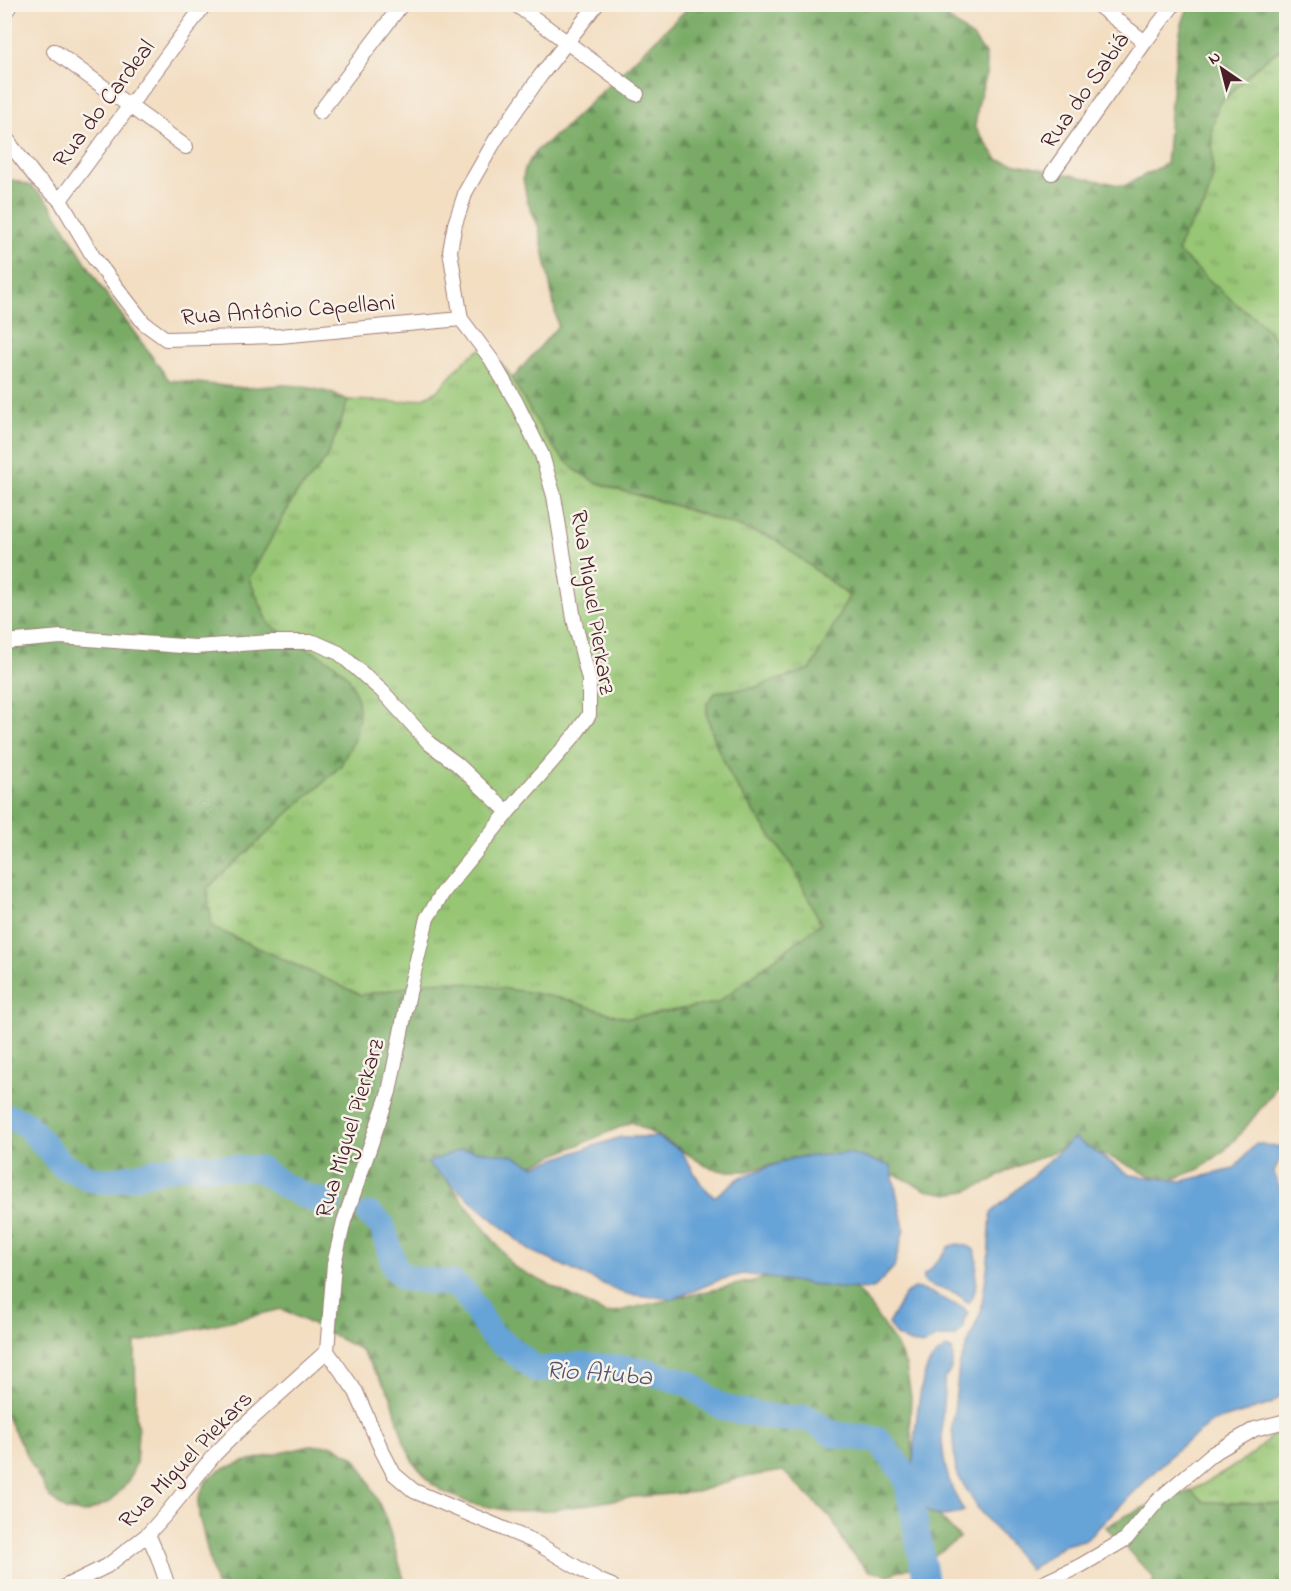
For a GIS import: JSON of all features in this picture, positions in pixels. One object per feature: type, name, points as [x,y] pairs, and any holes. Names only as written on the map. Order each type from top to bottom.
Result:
[{"type":"street","points":[[4,14],[12,4]]},
{"type":"street","name":"Rua do Cardeal","points":[[60,200],[205,4]]},
{"type":"street","points":[[320,112],[402,4]]},
{"type":"street","points":[[515,4],[637,94]]},
{"type":"street","name":"Rua Miguel Pierkarz","points":[[327,1351],[334,1264],[344,1221],[389,1092],[427,918],[444,891],[574,736],[588,714],[589,680],[574,619],[554,496],[542,455],[516,402],[491,359],[461,318],[450,251],[465,191],[496,139],[541,75],[597,4]]},
{"type":"street","points":[[1096,4],[1145,42]]},
{"type":"street","name":"Rua do Sabiá","points":[[1052,173],[1174,4]]},
{"type":"street","points":[[54,51],[186,147]]},
{"type":"street","name":"Rua Antônio Capellani","points":[[4,134],[37,179],[60,200],[94,258],[144,323],[166,339],[279,336],[461,318]]},
{"type":"street","points":[[4,642],[61,637],[195,647],[314,642],[339,653],[382,691],[430,744],[457,764],[508,812]]},
{"type":"street","points":[[327,1351],[356,1392],[381,1451],[394,1474],[414,1491],[532,1541],[612,1587]]},
{"type":"street","name":"Rua Miguel Piekars","points":[[66,1587],[107,1566],[148,1534],[215,1454],[327,1351]]},
{"type":"street","points":[[1037,1587],[1080,1566],[1126,1539],[1159,1499],[1212,1454],[1255,1429],[1287,1421]]},
{"type":"street","points":[[148,1534],[168,1587]]},
{"type":"green space","points":[[691,5],[935,5],[974,38],[985,54],[987,71],[975,127],[998,160],[1124,186],[1166,164],[1176,59],[1182,24],[1190,5],[1286,5],[1286,46],[1264,60],[1218,105],[1212,127],[1213,176],[1205,205],[1183,235],[1178,252],[1270,332],[1283,353],[1286,378],[1286,964],[1282,967],[1280,1023],[1285,1057],[1280,1079],[1272,1094],[1225,1150],[1200,1169],[1176,1178],[1151,1176],[1110,1157],[1070,1145],[1009,1170],[989,1182],[966,1191],[948,1194],[926,1190],[903,1178],[839,1155],[747,1171],[723,1171],[706,1166],[632,1122],[525,1168],[430,1158],[514,1267],[606,1314],[801,1270],[841,1276],[865,1299],[896,1344],[906,1366],[911,1397],[910,1419],[916,1492],[960,1538],[923,1563],[889,1575],[869,1571],[849,1551],[831,1518],[783,1471],[739,1478],[697,1492],[633,1497],[553,1510],[509,1511],[470,1503],[432,1484],[414,1463],[404,1442],[391,1396],[361,1350],[282,1309],[135,1343],[138,1431],[136,1463],[128,1482],[110,1502],[85,1513],[67,1511],[49,1497],[4,1412],[4,180],[13,180],[31,186],[47,200],[101,287],[169,380],[245,388],[301,386],[328,392],[348,400],[325,460],[296,494],[249,579],[269,624],[297,643],[334,663],[349,678],[358,700],[359,716],[355,738],[341,765],[207,889],[212,927],[361,995],[425,982],[452,981],[568,1000],[629,1018],[717,1003],[821,923],[792,866],[732,779],[716,744],[707,716],[707,703],[716,692],[753,688],[811,669],[849,596],[775,539],[674,505],[615,489],[575,470],[544,434],[512,379],[558,326],[539,228],[527,200],[523,178],[525,168],[536,151],[562,130]]},
{"type":"green space","points":[[1286,46],[1286,378],[1283,353],[1254,317],[1237,305],[1178,252],[1183,235],[1205,205],[1213,176],[1212,127],[1218,105],[1264,60]]},
{"type":"green space","points":[[482,348],[493,353],[594,481],[775,539],[849,596],[811,669],[753,688],[716,692],[707,716],[716,744],[732,779],[792,866],[821,923],[717,1004],[629,1018],[408,987],[361,995],[212,927],[207,889],[341,765],[297,643],[269,624],[249,579],[296,494],[325,460],[348,400],[401,402],[424,398],[437,391],[465,360]]},
{"type":"green space","points":[[1286,1423],[1286,1504],[1204,1502],[1191,1491],[1250,1456]]},
{"type":"green space","points":[[333,1445],[355,1458],[367,1477],[386,1519],[406,1586],[216,1586],[199,1516],[198,1500],[207,1480],[220,1470],[243,1462],[310,1446]]},
{"type":"green space","points":[[1191,1491],[1204,1502],[1286,1504],[1286,1586],[1152,1586],[1154,1578],[1106,1527],[1147,1506]]},
{"type":"water","points":[[621,1137],[657,1137],[681,1150],[701,1184],[714,1197],[741,1177],[793,1158],[849,1153],[891,1166],[904,1229],[894,1267],[873,1289],[837,1288],[743,1274],[719,1280],[674,1299],[625,1294],[529,1250],[427,1163],[462,1149],[511,1155],[534,1166]]},
{"type":"water","points":[[1074,1138],[1130,1175],[1182,1181],[1234,1169],[1256,1143],[1285,1148],[1274,1172],[1286,1205],[1286,1392],[1271,1404],[1213,1422],[1175,1451],[1087,1539],[1062,1546],[1030,1570],[979,1510],[956,1472],[952,1428],[959,1366],[981,1311],[988,1262],[991,1213]]},
{"type":"water","points":[[958,1244],[971,1247],[977,1258],[975,1290],[968,1303],[954,1292],[933,1286],[923,1280],[924,1274],[950,1246]]},
{"type":"water","points":[[913,1288],[926,1291],[963,1307],[968,1313],[963,1322],[964,1328],[955,1337],[938,1337],[924,1345],[910,1343],[896,1336],[888,1324],[904,1296]]},
{"type":"water","points":[[946,1348],[952,1350],[953,1358],[951,1369],[944,1379],[942,1446],[949,1479],[964,1511],[942,1516],[933,1514],[923,1507],[916,1491],[913,1472],[916,1422],[925,1374],[932,1359]]},
{"type":"waterway","name":"Rio Atuba","points":[[4,1117],[26,1124],[62,1165],[94,1180],[110,1181],[184,1165],[260,1169],[284,1186],[312,1199],[329,1203]]},
{"type":"waterway","name":"Rio Atuba","points":[[370,1215],[382,1225],[395,1268],[405,1278],[454,1284],[466,1294],[490,1333],[537,1370],[582,1365],[644,1370],[690,1384],[715,1403],[728,1409],[776,1418],[807,1418],[833,1434],[878,1440],[906,1476],[927,1586]]}]
